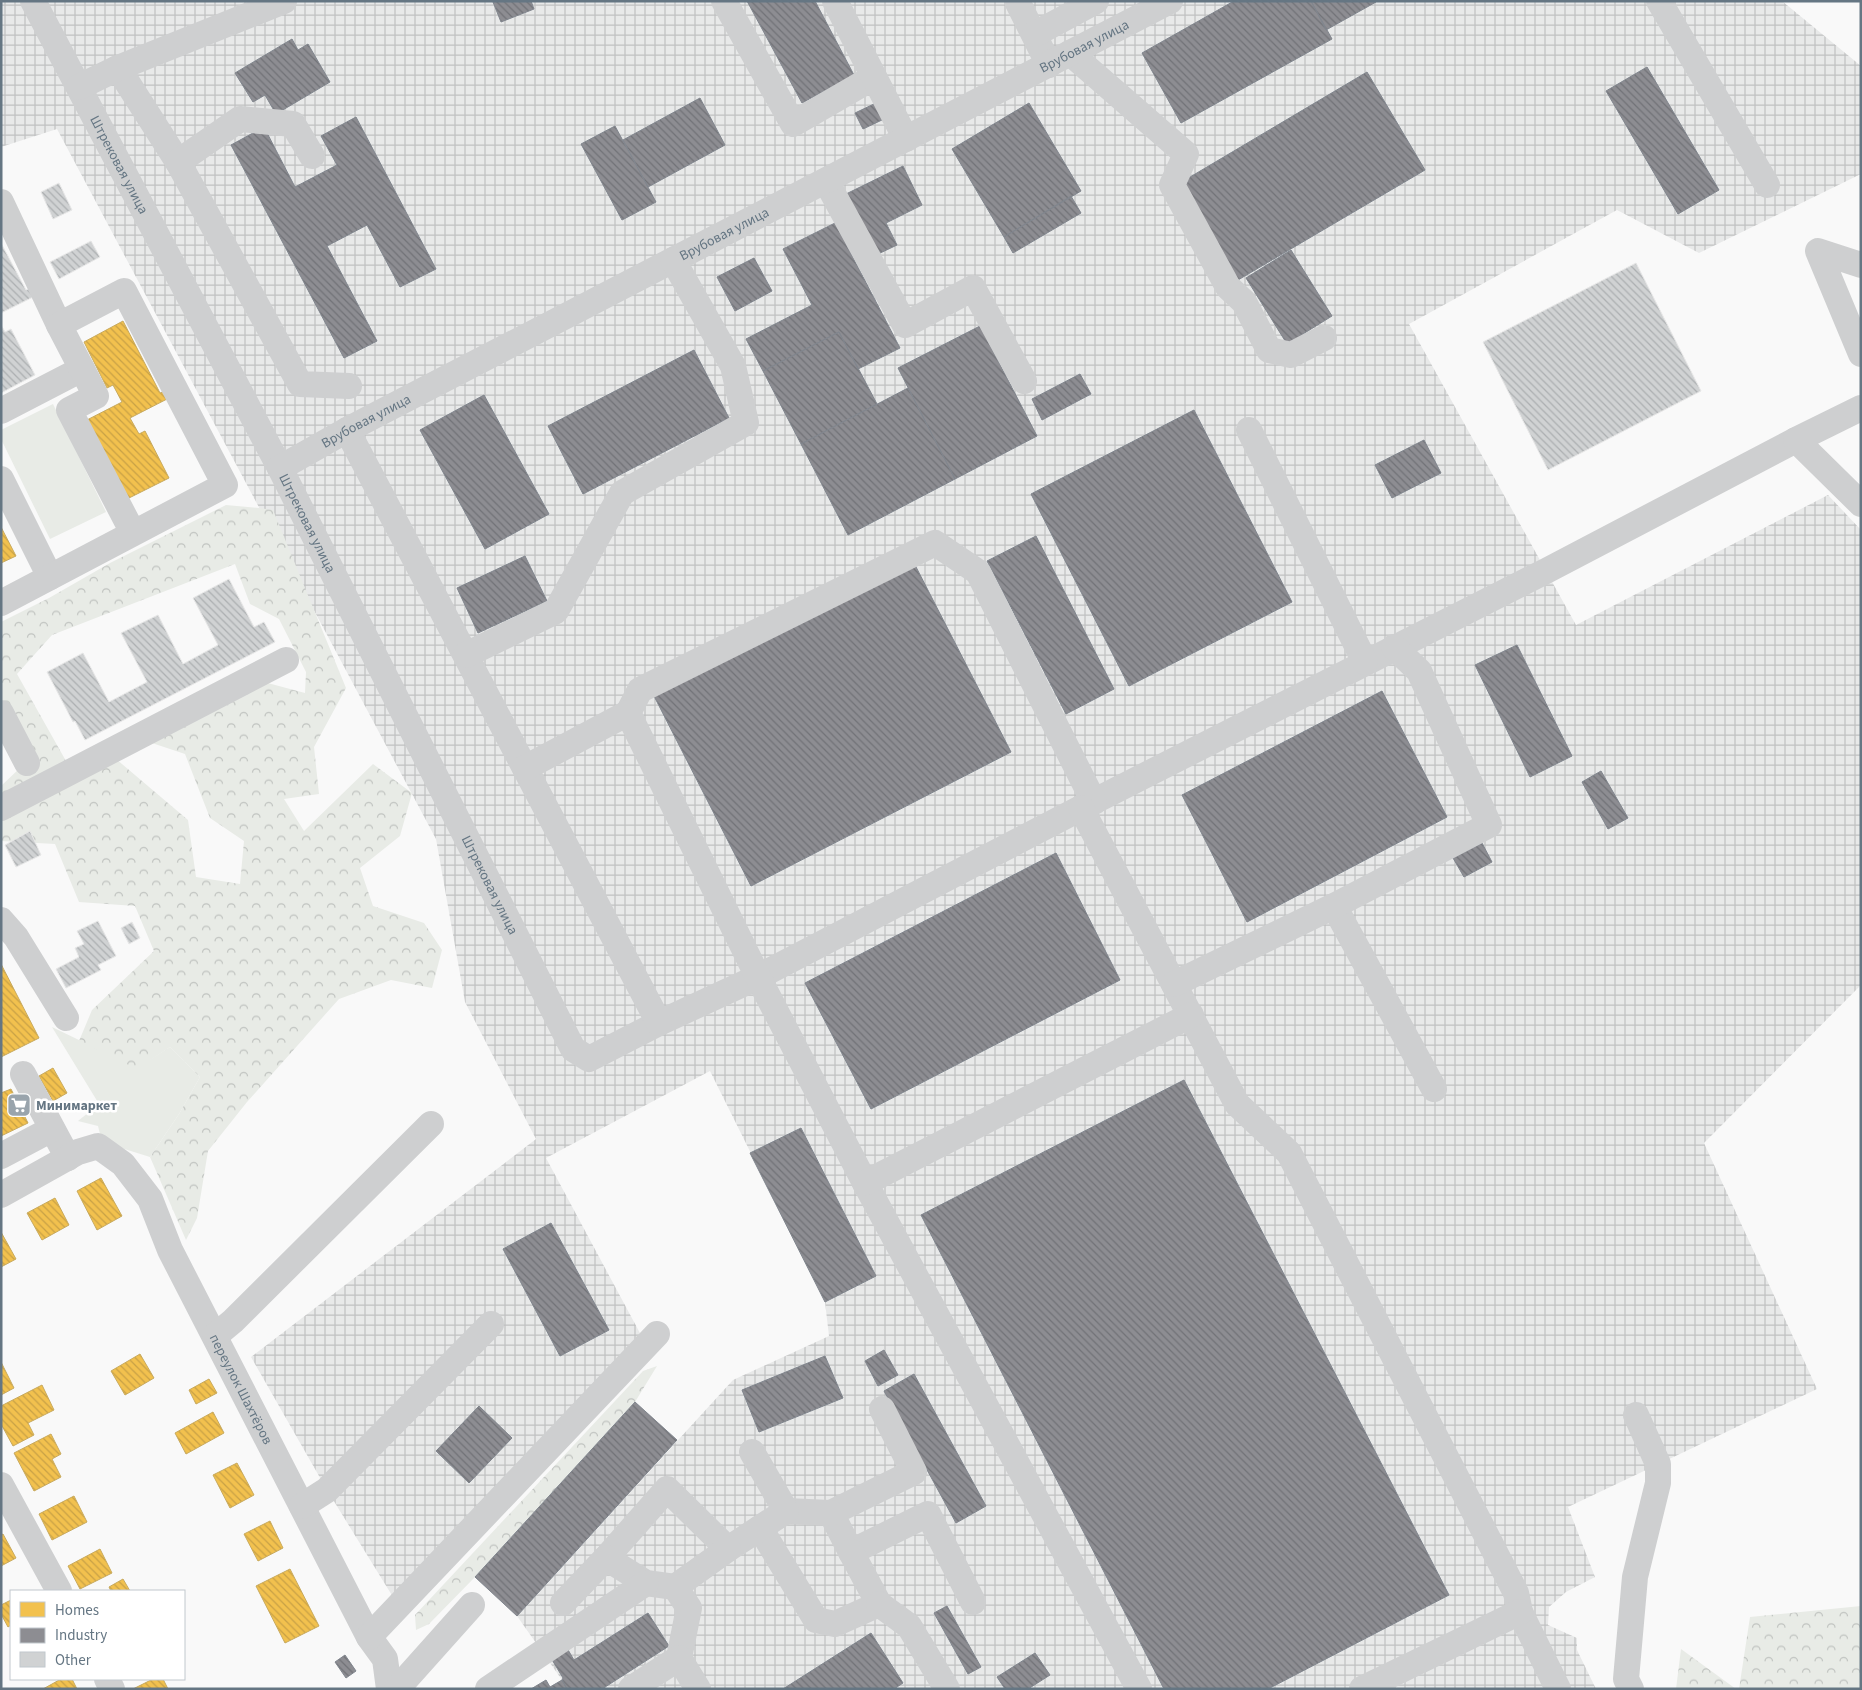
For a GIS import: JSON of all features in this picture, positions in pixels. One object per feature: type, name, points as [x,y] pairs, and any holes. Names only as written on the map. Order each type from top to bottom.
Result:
[{"type":"street","name":"Штрековая улица","points":[[33,1],[280,468],[574,1050],[589,1059],[659,1023]]},
{"type":"street","points":[[79,87],[118,68],[284,1]]},
{"type":"street","points":[[724,1],[793,124],[874,77]]},
{"type":"street","points":[[835,1],[906,139]]},
{"type":"street","points":[[1017,1],[1034,34],[1059,59],[1186,154],[1172,185],[1228,287],[1244,302],[1268,350],[1290,355],[1324,338]]},
{"type":"street","points":[[1034,34],[1096,1]]},
{"type":"street","name":"Врубовая улица","points":[[280,468],[347,430],[1170,1]]},
{"type":"street","points":[[1659,1],[1767,185]]},
{"type":"street","points":[[118,68],[178,162],[300,384],[350,386]]},
{"type":"street","points":[[178,162],[240,118],[293,124],[312,156]]},
{"type":"street","points":[[826,180],[904,325],[973,288],[1024,381]]},
{"type":"street","points":[[1,202],[59,326],[96,396],[69,410],[133,533]]},
{"type":"street","points":[[1861,265],[1818,252],[1861,354]]},
{"type":"street","points":[[466,655],[556,611],[622,493],[746,423],[733,366],[674,260]]},
{"type":"street","points":[[1,603],[225,485],[124,291],[59,326]]},
{"type":"street","points":[[1,411],[82,369]]},
{"type":"street","points":[[347,430],[659,1023],[758,977],[1394,647],[1546,571],[1861,408]]},
{"type":"street","points":[[1248,430],[1365,662]]},
{"type":"street","points":[[1796,440],[1861,504]]},
{"type":"street","points":[[1,479],[50,577]]},
{"type":"street","points":[[525,768],[628,713],[640,690],[935,543],[978,572],[1190,1015],[1237,1104],[1289,1153],[1516,1593],[1520,1612],[1558,1689]]},
{"type":"street","points":[[1174,984],[1334,906],[1489,825],[1420,671],[1394,647]]},
{"type":"street","points":[[1,808],[286,660]]},
{"type":"street","points":[[1,713],[27,763]]},
{"type":"street","points":[[628,713],[758,977],[865,1183],[1139,1689]]},
{"type":"street","points":[[1334,906],[1434,1089]]},
{"type":"street","points":[[1,920],[16,937],[66,1018]]},
{"type":"street","points":[[865,1183],[1190,1015]]},
{"type":"street","points":[[1,1196],[73,1155],[52,1129],[23,1074]]},
{"type":"street","points":[[215,1336],[233,1321],[432,1124]]},
{"type":"street","points":[[1,1156],[52,1129]]},
{"type":"street","name":"переулок Шахтёров","points":[[73,1155],[98,1146],[123,1164],[150,1199],[170,1250],[369,1637],[385,1659],[389,1689]]},
{"type":"street","points":[[302,1506],[327,1490],[491,1324]]},
{"type":"street","points":[[369,1637],[657,1334]]},
{"type":"street","points":[[606,1558],[646,1583],[675,1587],[786,1511],[831,1513],[914,1472],[882,1409]]},
{"type":"street","points":[[1631,1689],[1626,1679],[1635,1577],[1658,1483],[1658,1464],[1636,1414]]},
{"type":"street","points":[[752,1452],[786,1511]]},
{"type":"street","points":[[1,1485],[58,1590]]},
{"type":"street","points":[[563,1603],[667,1489],[728,1549]]},
{"type":"street","points":[[831,1513],[879,1604],[909,1626],[947,1689]]},
{"type":"street","points":[[851,1552],[928,1514],[973,1602]]},
{"type":"street","points":[[760,1528],[816,1620],[835,1624],[879,1604]]},
{"type":"street","points":[[488,1689],[646,1583]]},
{"type":"street","points":[[675,1587],[688,1608],[679,1658],[698,1689]]},
{"type":"street","points":[[397,1689],[472,1605]]},
{"type":"street","points":[[1362,1689],[1520,1612]]},
{"type":"street","points":[[632,1689],[679,1658]]},
{"type":"shaded area","points":[[1,1],[1782,1],[1861,66],[1861,174],[1699,253],[1617,210],[1409,324],[1576,625],[1828,495],[1861,530],[1861,985],[1704,1143],[1817,1389],[1568,1507],[1595,1577],[1566,1592],[1549,1607],[1548,1625],[1577,1638],[1577,1650],[1596,1689],[532,1689],[546,1680],[550,1687],[562,1680],[517,1616],[733,1380],[829,1336],[825,1302],[710,1071],[546,1158],[641,1335],[393,1597],[327,1490],[251,1357],[536,1139],[465,1002],[436,839],[57,129],[1,147]]},
{"type":"green space","points":[[53,404],[106,512],[50,539],[1,439],[1,430]]},
{"type":"green space","points":[[226,505],[273,510],[346,688],[314,747],[319,794],[284,799],[304,831],[373,764],[412,793],[400,836],[360,868],[373,906],[424,923],[442,950],[432,988],[391,980],[339,999],[247,1102],[208,1151],[197,1218],[186,1240],[150,1157],[179,1114],[200,1077],[170,1047],[137,1069],[79,1041],[92,1010],[154,951],[135,906],[79,902],[55,844],[1,841],[1,786],[21,767],[1,733],[1,622],[49,598],[110,563]],"holes":[[[235,564],[250,604],[279,619],[306,672],[305,693],[264,682],[146,741],[185,754],[210,818],[244,841],[240,884],[196,877],[188,820],[109,753],[66,761],[17,674],[52,635]]]},
{"type":"green space","points":[[52,1027],[137,1068],[170,1047],[200,1077],[179,1114],[150,1157],[102,1142],[98,1126],[78,1121],[99,1104]]},
{"type":"green space","points":[[657,1366],[635,1402],[475,1577],[429,1624],[416,1630],[415,1615],[643,1371]]},
{"type":"green space","points":[[1861,1606],[1861,1689],[1739,1689],[1750,1617]]},
{"type":"green space","points":[[1681,1649],[1736,1689],[1676,1689]]},
{"type":"building: Homes","points":[[123,321],[160,393],[165,391],[169,398],[130,418],[139,434],[145,431],[169,478],[129,498],[83,422],[122,402],[113,385],[107,388],[84,342]]},
{"type":"building: Homes","points":[[1,527],[16,556],[1,563]]},
{"type":"building: Homes","points":[[1,964],[39,1038],[1,1057]]},
{"type":"building: Homes","points":[[53,1068],[67,1093],[53,1101],[39,1076]]},
{"type":"building: Homes","points":[[11,1089],[28,1123],[1,1136],[1,1093]]},
{"type":"building: Homes","points":[[101,1178],[122,1216],[97,1230],[77,1191]]},
{"type":"building: Homes","points":[[55,1198],[69,1225],[42,1240],[27,1213]]},
{"type":"building: Homes","points":[[1,1232],[16,1259],[1,1267]]},
{"type":"building: Homes","points":[[140,1354],[154,1378],[125,1395],[111,1371]]},
{"type":"building: Homes","points":[[1,1362],[14,1388],[1,1395]]},
{"type":"building: Homes","points":[[209,1379],[217,1393],[196,1404],[189,1390]]},
{"type":"building: Homes","points":[[42,1385],[54,1410],[28,1423],[34,1435],[13,1446],[1,1424],[1,1406]]},
{"type":"building: Homes","points":[[213,1412],[224,1433],[186,1454],[175,1433]]},
{"type":"building: Homes","points":[[51,1434],[61,1454],[52,1459],[61,1477],[34,1491],[14,1453]]},
{"type":"building: Homes","points":[[237,1463],[254,1495],[230,1508],[213,1475]]},
{"type":"building: Homes","points":[[74,1496],[87,1522],[52,1540],[39,1514]]},
{"type":"building: Homes","points":[[270,1521],[283,1548],[258,1561],[244,1534]]},
{"type":"building: Homes","points":[[3,1534],[16,1558],[1,1566],[1,1535]]},
{"type":"building: Homes","points":[[100,1549],[112,1573],[80,1589],[68,1566]]},
{"type":"building: Homes","points":[[290,1569],[319,1626],[285,1643],[256,1586]]},
{"type":"building: Homes","points":[[123,1579],[129,1590],[110,1590],[109,1587]]},
{"type":"building: Homes","points":[[10,1600],[10,1626],[8,1627],[1,1614],[1,1605]]},
{"type":"building: Homes","points":[[59,1680],[72,1680],[77,1689],[43,1689]]},
{"type":"building: Homes","points":[[151,1680],[164,1680],[168,1689],[133,1689]]},
{"type":"building: Industry","points":[[531,1],[534,9],[501,22],[493,2]]},
{"type":"building: Industry","points":[[747,1],[815,1],[854,75],[802,103]]},
{"type":"building: Industry","points":[[1234,1],[1311,1],[1332,39],[1181,123],[1142,53]]},
{"type":"building: Industry","points":[[1311,1],[1376,1],[1376,2],[1326,30]]},
{"type":"building: Industry","points":[[292,39],[298,50],[308,44],[330,82],[276,114],[265,95],[253,102],[235,73]]},
{"type":"building: Industry","points":[[1647,67],[1719,190],[1678,214],[1606,91]]},
{"type":"building: Industry","points":[[1367,72],[1425,170],[1238,280],[1180,183]]},
{"type":"building: Industry","points":[[700,98],[725,145],[648,187],[623,140]]},
{"type":"building: Industry","points":[[876,103],[884,119],[863,129],[855,113]]},
{"type":"building: Industry","points":[[1029,103],[1081,191],[1004,237],[952,149]]},
{"type":"building: Industry","points":[[356,117],[436,269],[400,287],[367,225],[327,246],[377,341],[344,358],[231,145],[264,127],[295,187],[337,165],[321,136]]},
{"type":"building: Industry","points":[[615,126],[656,202],[622,220],[581,144]]},
{"type":"building: Industry","points":[[903,166],[922,205],[886,223],[897,245],[876,255],[846,194]]},
{"type":"building: Industry","points":[[1071,196],[1081,213],[1013,253],[1004,237]]},
{"type":"building: Industry","points":[[835,223],[900,348],[858,369],[839,332],[763,371],[746,339],[812,305],[783,249]]},
{"type":"building: Industry","points":[[1291,250],[1332,316],[1287,344],[1246,278]]},
{"type":"building: Industry","points":[[754,258],[772,291],[735,311],[717,277]]},
{"type":"building: Industry","points":[[980,326],[1037,436],[955,479],[898,368]]},
{"type":"building: Industry","points":[[839,332],[877,404],[801,444],[763,371]]},
{"type":"building: Industry","points":[[694,350],[729,418],[583,494],[548,426]]},
{"type":"building: Industry","points":[[1080,374],[1091,394],[1042,420],[1032,399]]},
{"type":"building: Industry","points":[[908,388],[955,479],[848,535],[801,444]]},
{"type":"building: Industry","points":[[484,395],[549,514],[485,549],[420,430]]},
{"type":"building: Industry","points":[[1194,410],[1292,602],[1129,686],[1031,494]]},
{"type":"building: Industry","points":[[1424,440],[1441,473],[1392,498],[1375,465]]},
{"type":"building: Industry","points":[[1036,536],[1114,689],[1066,714],[987,561]]},
{"type":"building: Industry","points":[[525,556],[547,601],[478,633],[457,588]]},
{"type":"building: Industry","points":[[914,563],[1011,752],[751,886],[654,696]]},
{"type":"building: Industry","points":[[1517,645],[1572,756],[1530,777],[1475,665]]},
{"type":"building: Industry","points":[[1382,691],[1447,817],[1247,922],[1182,795]]},
{"type":"building: Industry","points":[[1601,771],[1628,818],[1608,829],[1582,782]]},
{"type":"building: Industry","points":[[1482,843],[1492,862],[1464,877],[1453,858]]},
{"type":"building: Industry","points":[[1056,853],[1120,980],[871,1109],[805,983]]},
{"type":"building: Industry","points":[[1184,1080],[1449,1595],[1268,1689],[1164,1689],[921,1215]]},
{"type":"building: Industry","points":[[801,1128],[876,1276],[825,1302],[750,1153]]},
{"type":"building: Industry","points":[[551,1223],[609,1330],[560,1356],[503,1249]]},
{"type":"building: Industry","points":[[884,1350],[898,1375],[878,1386],[865,1361]]},
{"type":"building: Industry","points":[[825,1356],[843,1398],[759,1432],[742,1390]]},
{"type":"building: Industry","points":[[914,1374],[986,1506],[956,1523],[884,1391]]},
{"type":"building: Industry","points":[[635,1402],[677,1440],[517,1616],[475,1577]]},
{"type":"building: Industry","points":[[479,1406],[512,1438],[469,1483],[436,1451]]},
{"type":"building: Industry","points":[[947,1606],[981,1667],[968,1674],[934,1613]]},
{"type":"building: Industry","points":[[648,1613],[669,1646],[602,1689],[567,1689],[562,1680],[563,1678],[548,1653],[564,1643],[574,1660]]},
{"type":"building: Industry","points":[[871,1633],[903,1683],[894,1689],[783,1689]]},
{"type":"building: Industry","points":[[1035,1653],[1050,1675],[1028,1689],[1005,1689],[997,1677]]},
{"type":"building: Industry","points":[[345,1655],[356,1671],[346,1678],[335,1662]]},
{"type":"building: Industry","points":[[546,1680],[550,1687],[548,1689],[531,1689]]},
{"type":"building: Industry","points":[[562,1680],[567,1689],[548,1689],[550,1687]]},
{"type":"building: Other","points":[[59,183],[72,210],[53,219],[41,192]]},
{"type":"building: Other","points":[[91,241],[100,257],[59,279],[50,262]]},
{"type":"building: Other","points":[[1,243],[26,290],[31,288],[35,296],[1,313]]},
{"type":"building: Other","points":[[1636,263],[1701,391],[1548,470],[1483,342]]},
{"type":"building: Other","points":[[1,325],[5,332],[11,329],[35,375],[1,393]]},
{"type":"building: Other","points":[[229,579],[254,627],[264,622],[275,642],[85,740],[75,721],[73,722],[47,672],[83,653],[109,702],[147,682],[121,633],[158,615],[183,664],[218,645],[193,598]]},
{"type":"building: Other","points":[[30,831],[41,855],[16,867],[5,845]]},
{"type":"building: Other","points":[[98,921],[116,956],[98,965],[101,970],[66,988],[56,969],[79,957],[75,948],[84,944],[77,931]]},
{"type":"building: Other","points":[[132,922],[140,938],[129,944],[121,928]]},
{"type":"place","name":"Минимаркет","points":[[19,1105]]}]
